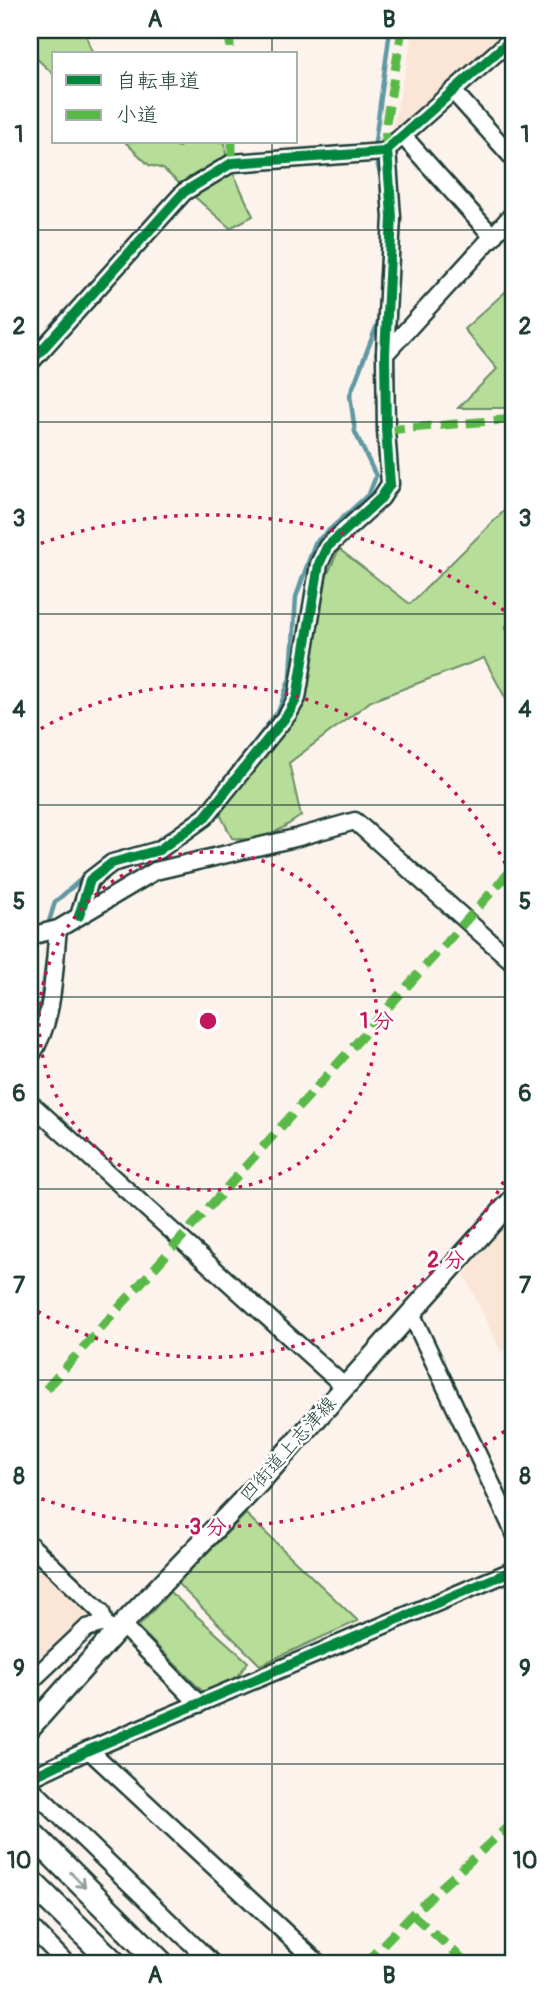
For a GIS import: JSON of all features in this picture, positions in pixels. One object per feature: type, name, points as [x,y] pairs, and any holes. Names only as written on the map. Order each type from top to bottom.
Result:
[{"type":"highway","points":[[30,1832],[162,1964]]},
{"type":"highway","points":[[30,1881],[115,1964]]},
{"type":"main road","name":"四街道上志津線","points":[[33,1725],[114,1627],[258,1484],[514,1198]]},
{"type":"street","points":[[30,363],[184,192],[232,163],[385,151],[514,37]]},
{"type":"street","points":[[453,91],[514,159]]},
{"type":"street","points":[[403,136],[493,237]]},
{"type":"street","points":[[79,916],[90,880],[112,863],[159,850],[205,817],[288,714],[297,698],[319,564],[327,547],[381,498],[390,484],[385,354],[392,217],[385,151]]},
{"type":"street","points":[[385,354],[514,213]]},
{"type":"street","points":[[33,936],[56,930],[155,871],[355,821],[514,963]]},
{"type":"street","points":[[30,1057],[48,1020],[56,930]]},
{"type":"street","points":[[30,1103],[345,1387]]},
{"type":"street","points":[[411,1313],[514,1532]]},
{"type":"street","points":[[30,1545],[114,1627],[199,1704]]},
{"type":"street","points":[[30,1778],[89,1750],[514,1570]]},
{"type":"street","points":[[30,1682],[87,1628],[114,1627]]},
{"type":"street","points":[[89,1750],[319,1964]]},
{"type":"street","points":[[30,1787],[213,1964]]},
{"type":"street","points":[[30,1926],[67,1964]]},
{"type":"shaded area","points":[[414,30],[514,30],[390,139]]},
{"type":"shaded area","points":[[505,1225],[514,1248],[514,1347],[501,1352],[464,1274]]},
{"type":"shaded area","points":[[30,1553],[95,1614],[30,1667]]},
{"type":"green space","points":[[30,30],[84,30],[92,52],[52,52],[52,73],[30,52]]},
{"type":"green space","points":[[127,144],[170,144],[179,147],[182,144],[225,144],[226,157],[253,216],[230,228],[163,169],[149,165]]},
{"type":"green space","points":[[514,284],[514,408],[458,408],[497,369],[464,329]]},
{"type":"green space","points":[[514,501],[514,612],[505,628],[514,637],[514,714],[484,658],[371,701],[289,763],[301,816],[261,838],[232,838],[219,812],[303,707],[312,608],[339,549],[410,604]]},
{"type":"green space","points":[[246,1514],[358,1621],[260,1665],[177,1583]]},
{"type":"green space","points":[[170,1592],[248,1662],[233,1683],[205,1694],[138,1627]]},
{"type":"waterway","points":[[374,149],[390,30]]},
{"type":"waterway","points":[[376,158],[382,183]]},
{"type":"waterway","points":[[380,291],[383,247]]},
{"type":"waterway","points":[[240,761],[279,710],[291,675],[296,597],[315,543],[369,494],[376,476],[355,432],[350,395],[380,317]]},
{"type":"waterway","points":[[149,846],[191,818]]},
{"type":"waterway","points":[[47,928],[55,902],[86,875]]},
{"type":"waterway","points":[[30,1037],[38,1024],[47,960]]},
{"type":"marked path","points":[[230,30],[230,52]]},
{"type":"marked path","points":[[387,150],[385,129],[402,30]]},
{"type":"marked path","points":[[232,144],[232,163]]},
{"type":"marked path","points":[[386,430],[514,419]]},
{"type":"marked path","points":[[46,1389],[514,867]]},
{"type":"marked path","points":[[364,1964],[412,1914],[514,1821]]},
{"type":"marked path","points":[[412,1914],[468,1964]]},
{"type":"cycle path","points":[[30,363],[184,192],[232,163],[384,152],[514,37]]},
{"type":"cycle path","points":[[79,916],[90,880],[112,863],[159,850],[205,817],[288,714],[297,698],[319,564],[327,547],[381,498],[390,484],[385,354],[392,217],[387,150]]},
{"type":"cycle path","points":[[30,1778],[89,1750],[514,1570]]}]
